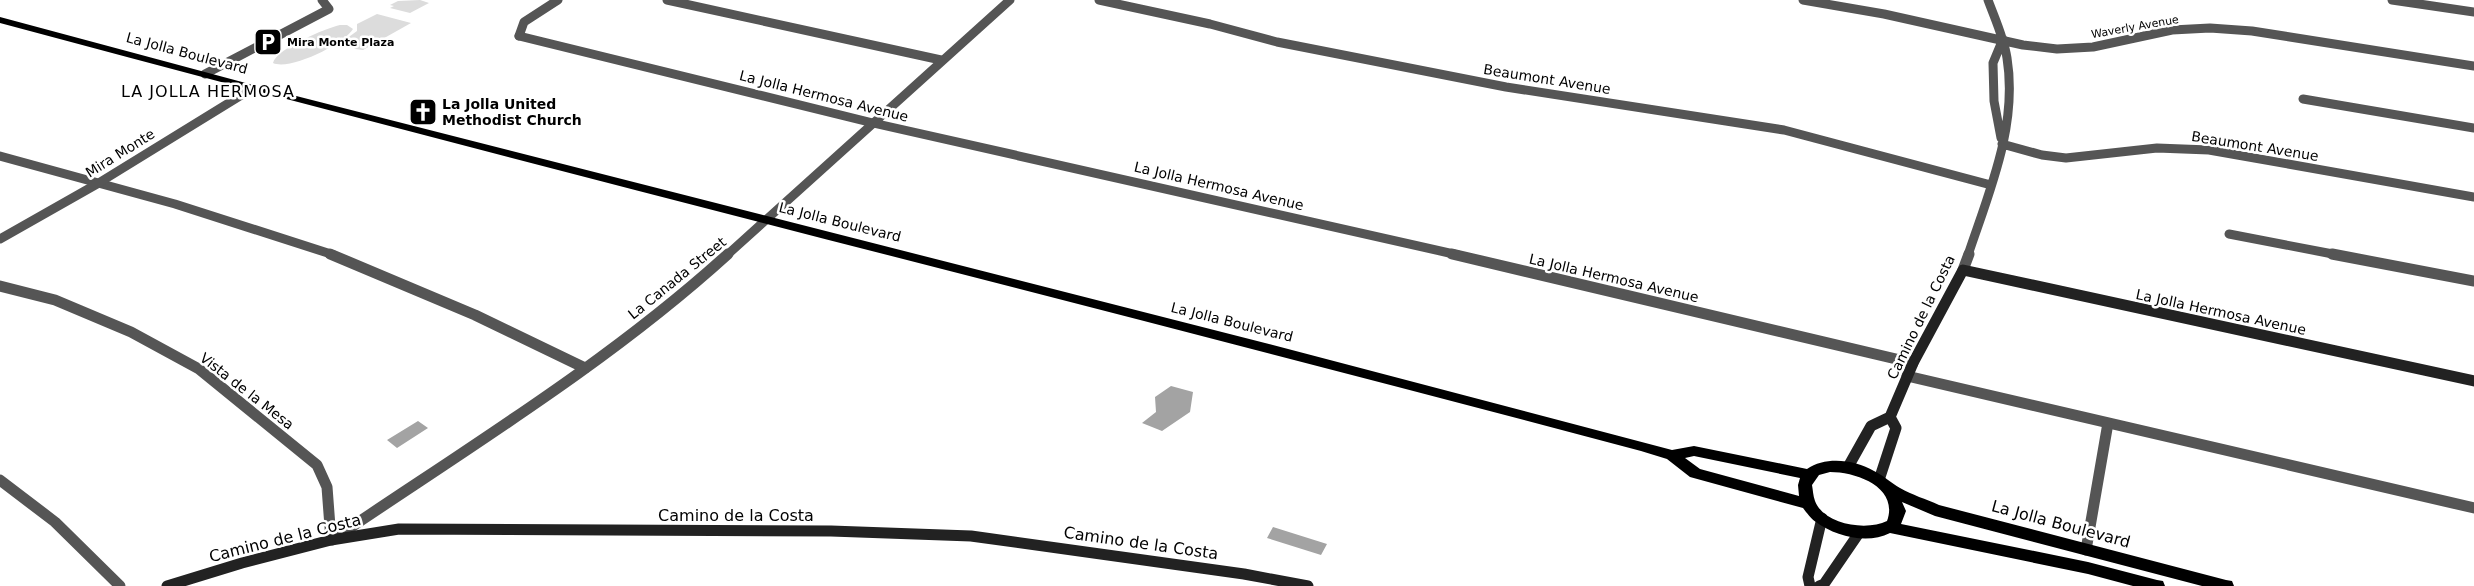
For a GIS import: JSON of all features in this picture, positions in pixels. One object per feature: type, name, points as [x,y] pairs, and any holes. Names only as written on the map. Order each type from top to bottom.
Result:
[{"type":"main road","name":"La Jolla Boulevard","points":[[0,20],[253,88],[765,221],[1265,347],[1672,455],[1695,473],[1809,504]]},
{"type":"main road","name":"La Jolla Boulevard","points":[[1672,455],[1694,451],[1810,475],[1819,468],[1832,466],[1848,467],[1864,472],[1884,485],[1935,510],[2226,586]]},
{"type":"main road","points":[[1810,475],[1805,484],[1805,495],[1809,504],[1822,518],[1836,527],[1859,533],[1880,533],[1891,528],[1897,520],[1899,510],[1896,500],[1884,485]]},
{"type":"main road","points":[[1891,528],[2088,568],[2157,586]]},
{"type":"street","points":[[205,74],[329,9],[322,0]]},
{"type":"street","name":"La Jolla Hermosa Avenue","points":[[558,0],[524,22],[519,36],[874,123],[1348,229],[1913,363]]},
{"type":"street","points":[[667,0],[941,60]]},
{"type":"street","name":"La Canada Street","points":[[331,540],[585,368],[687,291],[874,123],[941,60],[1010,0]]},
{"type":"street","name":"Beaumont Avenue","points":[[1099,0],[1210,24],[1277,42],[1506,87],[1784,130],[1991,185]]},
{"type":"street","name":"Waverly Avenue","points":[[1803,0],[1884,14],[2003,39],[2023,45],[2057,49],[2093,47],[2172,30],[2210,28],[2252,31],[2474,66]]},
{"type":"street","name":"Camino de la Costa","points":[[1884,485],[1896,428],[1890,417],[1913,363],[1963,270],[1991,185],[2002,144],[2010,105],[2008,65],[2003,39],[1988,0]]},
{"type":"street","points":[[2392,0],[2474,12]]},
{"type":"street","name":"Camino de la Costa","points":[[2002,144],[1994,101],[1994,63],[2003,39]]},
{"type":"street","name":"Mira Monte","points":[[0,240],[98,184],[253,88]]},
{"type":"street","points":[[2303,99],[2474,128]]},
{"type":"street","name":"Beaumont Avenue","points":[[2002,144],[2033,153],[2065,158],[2096,157],[2176,147],[2209,150],[2474,198]]},
{"type":"street","points":[[0,156],[175,204],[334,255],[475,315],[585,368]]},
{"type":"street","points":[[2229,234],[2474,281]]},
{"type":"street","name":"La Jolla Hermosa Avenue","points":[[1963,270],[2474,381]]},
{"type":"street","name":"Vista de la Mesa","points":[[0,286],[55,300],[131,332],[199,369],[317,465],[327,487],[331,540]]},
{"type":"street","points":[[1907,376],[2474,508]]},
{"type":"street","points":[[1848,467],[1871,426],[1890,417]]},
{"type":"street","points":[[2086,550],[2108,423]]},
{"type":"street","points":[[0,480],[55,522],[120,586]]},
{"type":"street","points":[[1810,586],[1808,577],[1822,518]]},
{"type":"street","name":"Camino de la Costa","points":[[166,586],[242,563],[331,540],[399,529],[821,531],[970,536],[1244,574],[1308,586]]},
{"type":"street","points":[[1819,586],[1824,584],[1859,533]]},
{"type":"shaded area","points":[[420,0],[429,3],[410,13],[390,8],[394,6],[390,5],[398,1]]},
{"type":"shaded area","points":[[377,14],[411,23],[363,50],[355,49],[346,39],[357,31],[357,24]]},
{"type":"shaded area","points":[[347,25],[353,29],[339,42],[303,60],[281,64],[273,63],[276,57],[292,46],[324,30]]},
{"type":"shaded area","points":[[1171,386],[1193,392],[1190,412],[1162,431],[1142,423],[1156,412],[1155,397]]},
{"type":"shaded area","points":[[418,421],[428,428],[397,448],[387,440]]},
{"type":"shaded area","points":[[1273,527],[1327,544],[1321,555],[1267,538]]},
{"type":"place","name":"Mira Monte Plaza","points":[[268,42]]},
{"type":"place","name":"La Jolla United Methodist Church","points":[[423,112]]},
{"type":"district","name":"LA JOLLA HERMOSA","points":[[208,91]]}]
